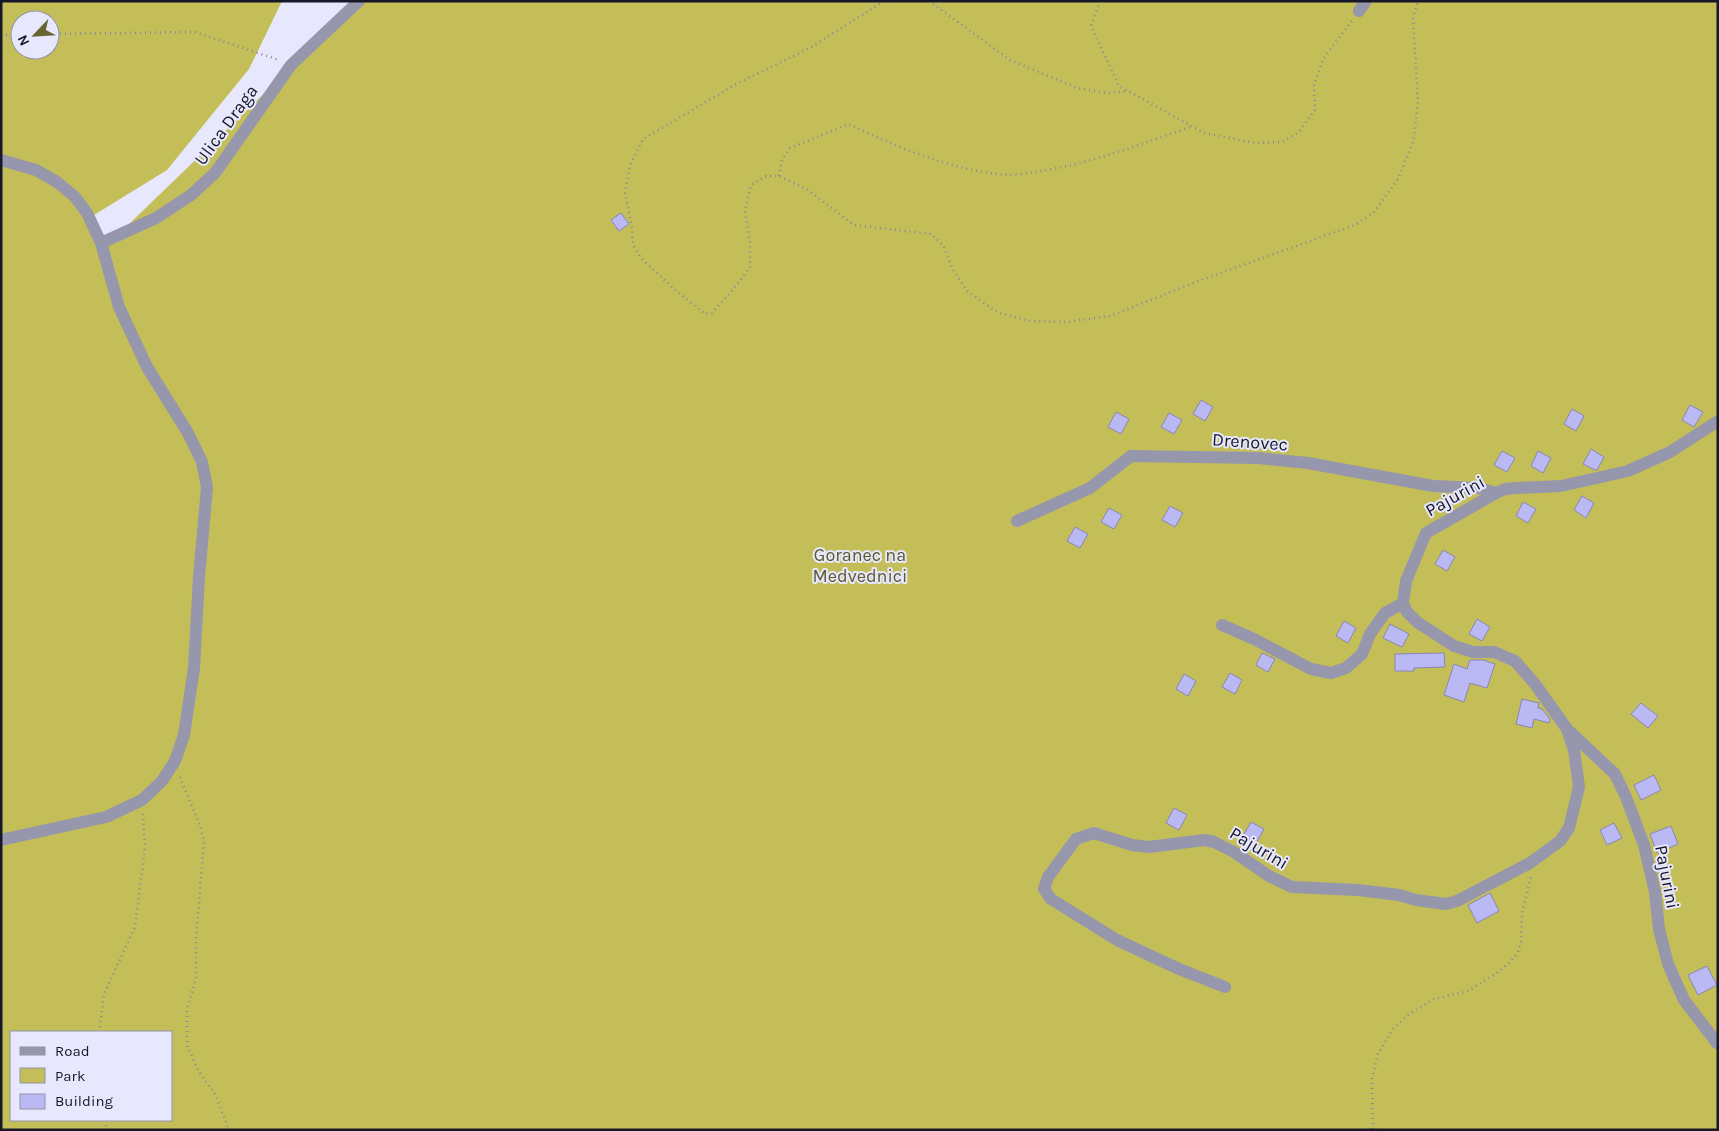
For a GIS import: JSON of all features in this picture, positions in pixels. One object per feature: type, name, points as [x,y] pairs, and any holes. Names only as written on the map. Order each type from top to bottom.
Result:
[{"type":"street","name":"Ulica Draga","points":[[100,242],[156,218],[192,195],[215,173],[291,64],[359,1]]},
{"type":"street","points":[[1,160],[36,170],[57,182],[75,197],[87,213],[100,242],[119,307],[147,367],[192,440],[202,462],[207,487],[199,577],[194,668],[184,735],[175,761],[162,781],[142,800],[106,817],[1,840]]},
{"type":"street","name":"Pajurini","points":[[1717,1043],[1684,1000],[1668,964],[1659,929],[1655,892],[1644,846],[1615,774],[1567,729],[1535,684],[1514,661],[1494,652],[1473,652],[1454,646],[1417,622],[1407,612],[1402,603],[1406,581],[1426,533],[1505,489],[1561,486],[1628,471],[1670,452],[1718,421]]},
{"type":"street","name":"Drenovec","points":[[1017,521],[1090,488],[1131,456],[1258,458],[1308,464],[1433,486],[1479,488],[1496,493]]},
{"type":"street","points":[[1222,625],[1254,639],[1311,669],[1331,674],[1346,668],[1362,654],[1370,634],[1385,613],[1402,603]]},
{"type":"street","name":"Pajurini","points":[[1225,986],[1179,969],[1117,940],[1051,899],[1044,889],[1048,877],[1076,839],[1094,833],[1132,845],[1148,847],[1204,840],[1214,842],[1234,852],[1264,873],[1292,887],[1382,893],[1446,904],[1457,901],[1533,861],[1560,841],[1569,828],[1574,814],[1578,787],[1574,750],[1567,729]]},
{"type":"path","points":[[884,1],[810,48],[738,83],[643,139],[630,165],[625,192],[632,228],[633,245],[641,258],[674,289],[705,314],[712,313],[750,267],[750,244],[745,210],[751,185],[766,176],[779,176],[808,190],[854,225],[931,234],[943,245],[952,268],[967,291],[998,312],[1029,321],[1067,322],[1110,316],[1201,280],[1355,225],[1374,212],[1398,179],[1413,142],[1418,104],[1413,18],[1418,1]]},
{"type":"path","points":[[929,1],[1010,60],[1077,88],[1108,93],[1129,91]]},
{"type":"path","points":[[1100,1],[1091,26],[1119,86],[1204,133],[1255,143],[1282,142],[1299,132],[1316,110],[1314,85],[1323,59],[1362,6]]},
{"type":"path","points":[[60,34],[195,32],[291,64]]},
{"type":"path","points":[[779,176],[782,160],[790,148],[849,124],[918,154],[970,169],[1010,175],[1056,169],[1193,126]]},
{"type":"path","points":[[175,761],[183,787],[201,828],[204,842],[196,939],[196,978],[187,1009],[187,1045],[199,1072],[215,1094],[229,1130]]},
{"type":"path","points":[[99,1031],[104,994],[135,927],[145,846],[142,800]]},
{"type":"path","points":[[1380,1130],[1372,1129],[1372,1079],[1378,1054],[1393,1030],[1409,1014],[1434,999],[1468,991],[1498,973],[1512,960],[1518,952],[1521,942],[1522,913],[1529,890],[1533,861]]},
{"type":"green space","name":"Goranec na Medvednici","points":[[1,1],[282,1],[249,69],[167,170],[94,215],[99,253],[360,1],[1718,1],[1718,1130],[1,1130]]},
{"type":"building","points":[[621,213],[629,224],[619,231],[611,220]]},
{"type":"building","points":[[1201,400],[1213,407],[1205,421],[1193,414]]},
{"type":"building","points":[[1690,405],[1703,412],[1694,427],[1682,420]]},
{"type":"building","points":[[1572,409],[1584,416],[1576,431],[1564,424]]},
{"type":"building","points":[[1116,412],[1129,419],[1121,434],[1108,427]]},
{"type":"building","points":[[1169,413],[1182,420],[1174,434],[1161,427]]},
{"type":"building","points":[[1591,449],[1604,457],[1597,470],[1583,464]]},
{"type":"building","points":[[1502,451],[1515,458],[1507,472],[1494,465]]},
{"type":"building","points":[[1538,451],[1551,458],[1543,473],[1531,466]]},
{"type":"building","points":[[1582,496],[1594,503],[1586,518],[1574,510]]},
{"type":"building","points":[[1523,502],[1536,509],[1528,523],[1516,516]]},
{"type":"building","points":[[1170,506],[1183,513],[1175,527],[1162,520]]},
{"type":"building","points":[[1109,508],[1122,515],[1114,529],[1101,522]]},
{"type":"building","points":[[1075,527],[1088,534],[1080,548],[1067,541]]},
{"type":"building","points":[[1443,550],[1455,557],[1447,571],[1435,564]]},
{"type":"building","points":[[1477,619],[1490,627],[1482,641],[1469,634]]},
{"type":"building","points":[[1344,621],[1356,628],[1348,643],[1336,636]]},
{"type":"building","points":[[1390,624],[1409,634],[1402,647],[1383,638]]},
{"type":"building","points":[[1262,653],[1275,659],[1268,672],[1256,665]]},
{"type":"building","points":[[1444,653],[1445,667],[1414,668],[1414,671],[1395,671],[1395,654]]},
{"type":"building","points":[[1470,660],[1483,660],[1495,664],[1487,688],[1470,683],[1464,702],[1444,695],[1454,664],[1467,669]]},
{"type":"building","points":[[1230,673],[1242,680],[1235,694],[1222,687]]},
{"type":"building","points":[[1184,674],[1196,681],[1188,696],[1176,689]]},
{"type":"building","points":[[1522,699],[1539,703],[1538,708],[1542,709],[1550,719],[1549,723],[1534,719],[1532,728],[1516,724]]},
{"type":"building","points":[[1641,703],[1658,716],[1648,728],[1631,714]]},
{"type":"building","points":[[1654,775],[1661,790],[1641,800],[1634,785]]},
{"type":"building","points":[[1174,808],[1187,815],[1179,830],[1166,823]]},
{"type":"building","points":[[1251,822],[1264,829],[1256,843],[1243,836]]},
{"type":"building","points":[[1614,823],[1622,838],[1607,845],[1600,830]]},
{"type":"building","points":[[1671,826],[1678,844],[1657,853],[1650,834]]},
{"type":"building","points":[[1490,893],[1499,911],[1477,923],[1468,905]]},
{"type":"building","points":[[1707,966],[1717,985],[1698,995],[1688,975]]}]
